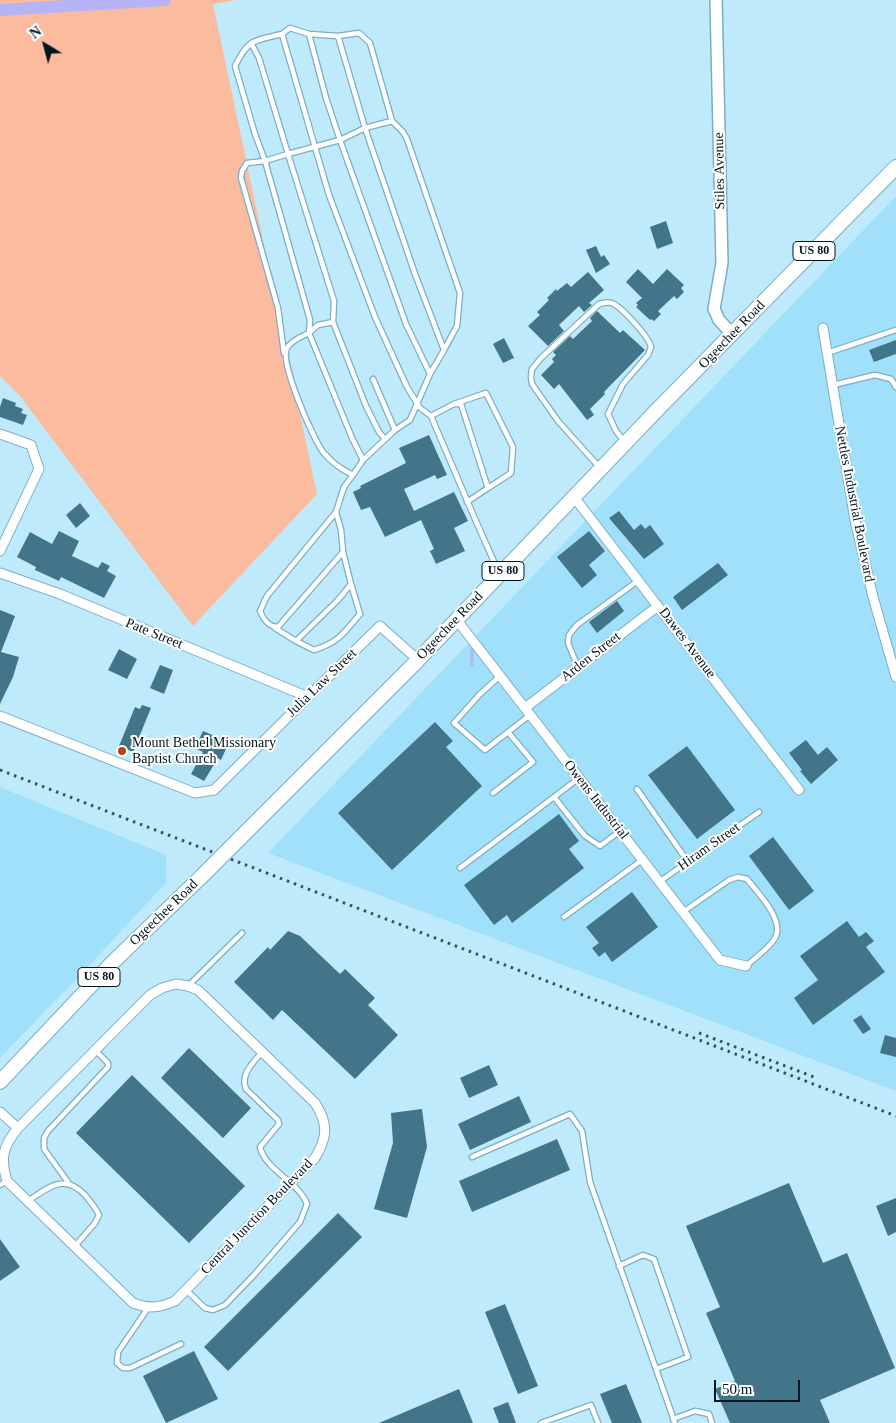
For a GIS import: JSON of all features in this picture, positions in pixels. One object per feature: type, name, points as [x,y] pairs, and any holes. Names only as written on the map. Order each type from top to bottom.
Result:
[{"type":"main road","name":"Ogeechee Road","points":[[0,1082],[112,964],[418,660],[625,444],[896,167]]},
{"type":"street","name":"Stiles Avenue","points":[[716,0],[722,262],[714,309],[719,320],[732,334]]},
{"type":"street","name":"Nettles Industrial Boulevard","points":[[823,328],[855,520],[873,597],[896,677]]},
{"type":"street","points":[[0,434],[31,445],[39,469],[0,551]]},
{"type":"street","name":"Dawes Avenue","points":[[574,497],[799,790]]},
{"type":"street","name":"Pate Street","points":[[0,573],[60,594],[308,697]]},
{"type":"street","name":"Arden Street","points":[[528,711],[578,667],[658,606]]},
{"type":"street","name":"Owens Industrial","points":[[456,619],[720,960],[746,966]]},
{"type":"street","name":"Julia Law Street","points":[[0,716],[195,793],[214,790],[380,626],[418,660]]},
{"type":"street","points":[[148,1308],[133,1303],[28,1200],[4,1183],[3,1157],[5,1146],[18,1128],[150,994],[176,984],[188,986]]},
{"type":"street","name":"Central Junction Boulevard","points":[[148,1308],[160,1308],[174,1302],[315,1158],[323,1144],[325,1123],[315,1103],[198,990],[188,986]]},
{"type":"street","points":[[0,1112],[18,1128]]},
{"type":"lane","points":[[336,512],[341,530],[342,552],[360,614],[332,644],[314,650],[274,627],[263,619],[260,611],[267,596],[336,512],[344,487],[363,460],[395,430],[410,420],[430,374],[457,326],[460,294],[407,139],[392,121],[370,42],[359,33],[338,36],[309,34],[290,28],[282,34],[251,43],[242,52],[235,66],[310,320],[309,333],[352,438],[363,460]]},
{"type":"lane","points":[[282,34],[328,194],[375,317],[407,387],[420,408],[431,416],[500,574]]},
{"type":"lane","points":[[309,34],[326,98],[340,140],[406,324],[430,374]]},
{"type":"lane","points":[[338,36],[365,128],[415,274],[444,350]]},
{"type":"lane","points":[[251,43],[259,58],[334,301],[333,322],[366,406],[379,432],[385,439]]},
{"type":"lane","points":[[354,475],[337,468],[322,450],[304,414],[284,357],[278,308],[241,178],[242,171],[247,163],[264,161],[340,140],[365,128],[392,121]]},
{"type":"lane","points":[[601,469],[558,421],[532,384],[531,377],[532,369],[541,358],[599,304],[608,302],[614,304],[622,311],[644,335],[651,347],[648,355],[623,384],[608,414],[625,444]]},
{"type":"lane","points":[[284,357],[287,347],[318,325],[333,322]]},
{"type":"lane","points":[[827,353],[896,330]]},
{"type":"lane","points":[[832,386],[874,375],[891,379],[896,387]]},
{"type":"lane","points":[[373,379],[395,430]]},
{"type":"lane","points":[[431,416],[454,404],[486,393],[513,447],[511,472],[467,502]]},
{"type":"lane","points":[[454,404],[461,404],[488,488]]},
{"type":"lane","points":[[274,627],[278,627],[342,552]]},
{"type":"lane","points":[[578,667],[568,643],[569,635],[577,625],[638,580]]},
{"type":"lane","points":[[296,641],[338,600],[351,584]]},
{"type":"lane","points":[[500,676],[454,722],[485,750],[508,732],[528,711]]},
{"type":"lane","points":[[493,793],[533,762],[508,732]]},
{"type":"lane","points":[[460,868],[579,778]]},
{"type":"lane","points":[[637,789],[688,862]]},
{"type":"lane","points":[[554,797],[585,836],[600,846],[620,831]]},
{"type":"lane","name":"Hiram Street","points":[[660,882],[759,812]]},
{"type":"lane","points":[[564,918],[642,860]]},
{"type":"lane","points":[[683,912],[729,880],[738,877],[747,879],[775,915],[778,925],[776,937],[746,966]]},
{"type":"lane","points":[[188,986],[242,933]]},
{"type":"lane","points":[[75,1246],[95,1222],[98,1215],[94,1205],[78,1187],[68,1182],[44,1149],[44,1138],[48,1131],[108,1067],[108,1063],[95,1050]]},
{"type":"lane","points":[[186,1290],[205,1308],[213,1310],[225,1305],[300,1222],[307,1204],[304,1196],[261,1153],[260,1147],[279,1124],[278,1120],[246,1089],[244,1083],[247,1072],[262,1052]]},
{"type":"lane","points":[[472,1157],[570,1114],[582,1131],[590,1182],[674,1421],[695,1411],[709,1414],[712,1423]]},
{"type":"lane","points":[[28,1200],[48,1187],[68,1182]]},
{"type":"lane","points":[[619,1266],[643,1255],[654,1260],[688,1357],[656,1370]]},
{"type":"lane","points":[[148,1308],[118,1352],[117,1363],[122,1368],[130,1368],[181,1344]]},
{"type":"lane","points":[[541,1423],[591,1405],[598,1423]]},
{"type":"shaded area","points":[[0,0],[236,0],[213,4],[317,494],[193,626],[20,396],[0,376]]},
{"type":"shaded area","points":[[896,196],[896,1091],[268,853]]},
{"type":"shaded area","points":[[0,787],[166,855],[166,883],[0,1058]]},
{"type":"building","points":[[666,221],[673,243],[657,249],[650,227]]},
{"type":"building","points":[[596,246],[601,257],[604,255],[610,264],[596,273],[586,250]]},
{"type":"building","points":[[638,269],[653,284],[667,269],[684,285],[681,288],[684,292],[677,299],[674,296],[658,311],[661,314],[654,321],[650,320],[636,307],[638,305],[636,303],[642,298],[626,282]]},
{"type":"building","points":[[588,272],[604,290],[589,303],[592,305],[584,312],[579,306],[559,325],[564,331],[548,346],[528,326],[540,315],[537,312],[549,300],[547,298],[556,289],[557,291],[567,283],[571,287]]},
{"type":"building","points":[[597,311],[620,333],[623,330],[645,350],[604,392],[605,394],[590,409],[594,415],[587,420],[559,384],[554,389],[541,375],[554,362],[552,359],[556,355],[553,352],[570,336],[573,339],[592,321],[590,318]]},
{"type":"building","points":[[504,338],[514,358],[503,363],[493,344]]},
{"type":"building","points":[[896,340],[896,354],[874,362],[869,350]]},
{"type":"building","points":[[3,398],[16,403],[15,406],[23,409],[21,413],[27,415],[23,425],[0,417],[0,407]]},
{"type":"building","points":[[429,435],[447,475],[437,479],[435,475],[404,489],[414,511],[454,492],[468,521],[454,528],[465,551],[436,564],[430,551],[434,549],[421,520],[385,537],[370,507],[361,510],[353,492],[361,488],[360,486],[406,463],[399,448]]},
{"type":"building","points":[[80,503],[90,516],[76,528],[66,515]]},
{"type":"building","points":[[619,511],[634,530],[641,524],[645,529],[650,525],[664,544],[644,559],[609,518]]},
{"type":"building","points":[[59,531],[79,541],[72,556],[98,568],[102,562],[110,566],[107,571],[116,576],[104,598],[61,577],[59,581],[35,570],[36,567],[17,557],[30,532],[52,544]]},
{"type":"building","points":[[589,531],[605,551],[589,565],[597,575],[582,588],[557,557]]},
{"type":"building","points":[[718,563],[728,575],[682,610],[673,597]]},
{"type":"building","points":[[617,601],[624,611],[597,633],[589,622]]},
{"type":"building","points":[[0,610],[15,616],[1,652],[19,657],[13,677],[0,704]]},
{"type":"building","points":[[119,649],[137,659],[127,679],[108,670]]},
{"type":"building","points":[[160,665],[173,670],[164,694],[150,688]]},
{"type":"building","points":[[142,705],[151,708],[133,752],[119,746],[135,707],[140,709]]},
{"type":"building","points":[[435,722],[453,741],[446,747],[482,786],[392,870],[338,813]]},
{"type":"building","points":[[203,731],[229,742],[221,760],[218,758],[204,781],[191,774],[203,752],[195,748]]},
{"type":"building","points":[[806,740],[818,755],[827,747],[838,760],[811,784],[789,753]]},
{"type":"building","points":[[687,746],[735,810],[697,839],[648,775]]},
{"type":"building","points":[[559,814],[579,841],[569,849],[584,868],[512,923],[507,915],[494,925],[464,885]]},
{"type":"building","points":[[773,837],[814,891],[789,910],[749,856]]},
{"type":"building","points":[[632,892],[658,927],[612,962],[605,952],[599,957],[592,948],[599,943],[586,927]]},
{"type":"building","points":[[847,921],[859,937],[866,932],[874,941],[866,947],[885,972],[813,1025],[794,998],[818,980],[800,956]]},
{"type":"building","points":[[288,931],[300,936],[340,974],[345,969],[375,998],[368,1005],[398,1035],[355,1079],[282,1010],[273,1020],[234,982],[268,947],[270,950]]},
{"type":"building","points":[[861,1015],[871,1029],[863,1034],[853,1020]]},
{"type":"building","points":[[885,1035],[896,1038],[896,1057],[880,1053]]},
{"type":"building","points":[[189,1048],[251,1108],[223,1138],[161,1078]]},
{"type":"building","points":[[489,1065],[498,1085],[469,1098],[460,1078]]},
{"type":"building","points":[[132,1075],[245,1186],[189,1243],[76,1133]]},
{"type":"building","points":[[519,1096],[531,1122],[470,1150],[458,1124]]},
{"type":"building","points":[[422,1109],[427,1147],[407,1218],[374,1209],[393,1143],[391,1113]]},
{"type":"building","points":[[557,1139],[570,1170],[472,1212],[459,1181]]},
{"type":"building","points":[[789,1183],[823,1263],[847,1253],[895,1368],[820,1400],[830,1423],[730,1423],[715,1389],[735,1381],[706,1313],[720,1307],[686,1226]]},
{"type":"building","points":[[896,1198],[896,1232],[888,1236],[876,1206]]},
{"type":"building","points":[[338,1213],[362,1237],[228,1371],[204,1347]]},
{"type":"building","points":[[0,1239],[20,1267],[0,1281]]},
{"type":"building","points":[[505,1304],[538,1386],[518,1394],[485,1312]]},
{"type":"building","points":[[194,1351],[218,1399],[166,1423],[143,1376]]},
{"type":"building","points":[[626,1384],[642,1423],[612,1423],[600,1394]]},
{"type":"building","points":[[459,1389],[473,1423],[379,1423]]},
{"type":"building","points":[[508,1402],[516,1423],[499,1423],[493,1408]]},
{"type":"waterway","points":[[0,10],[165,0]]},
{"type":"waterway","points":[[472,649],[472,665]]},
{"type":"railway","points":[[0,770],[896,1116]]},
{"type":"railway","points":[[699,1033],[814,1077]]},
{"type":"place","name":"Mount Bethel Missionary Baptist Church","points":[[122,751]]}]
